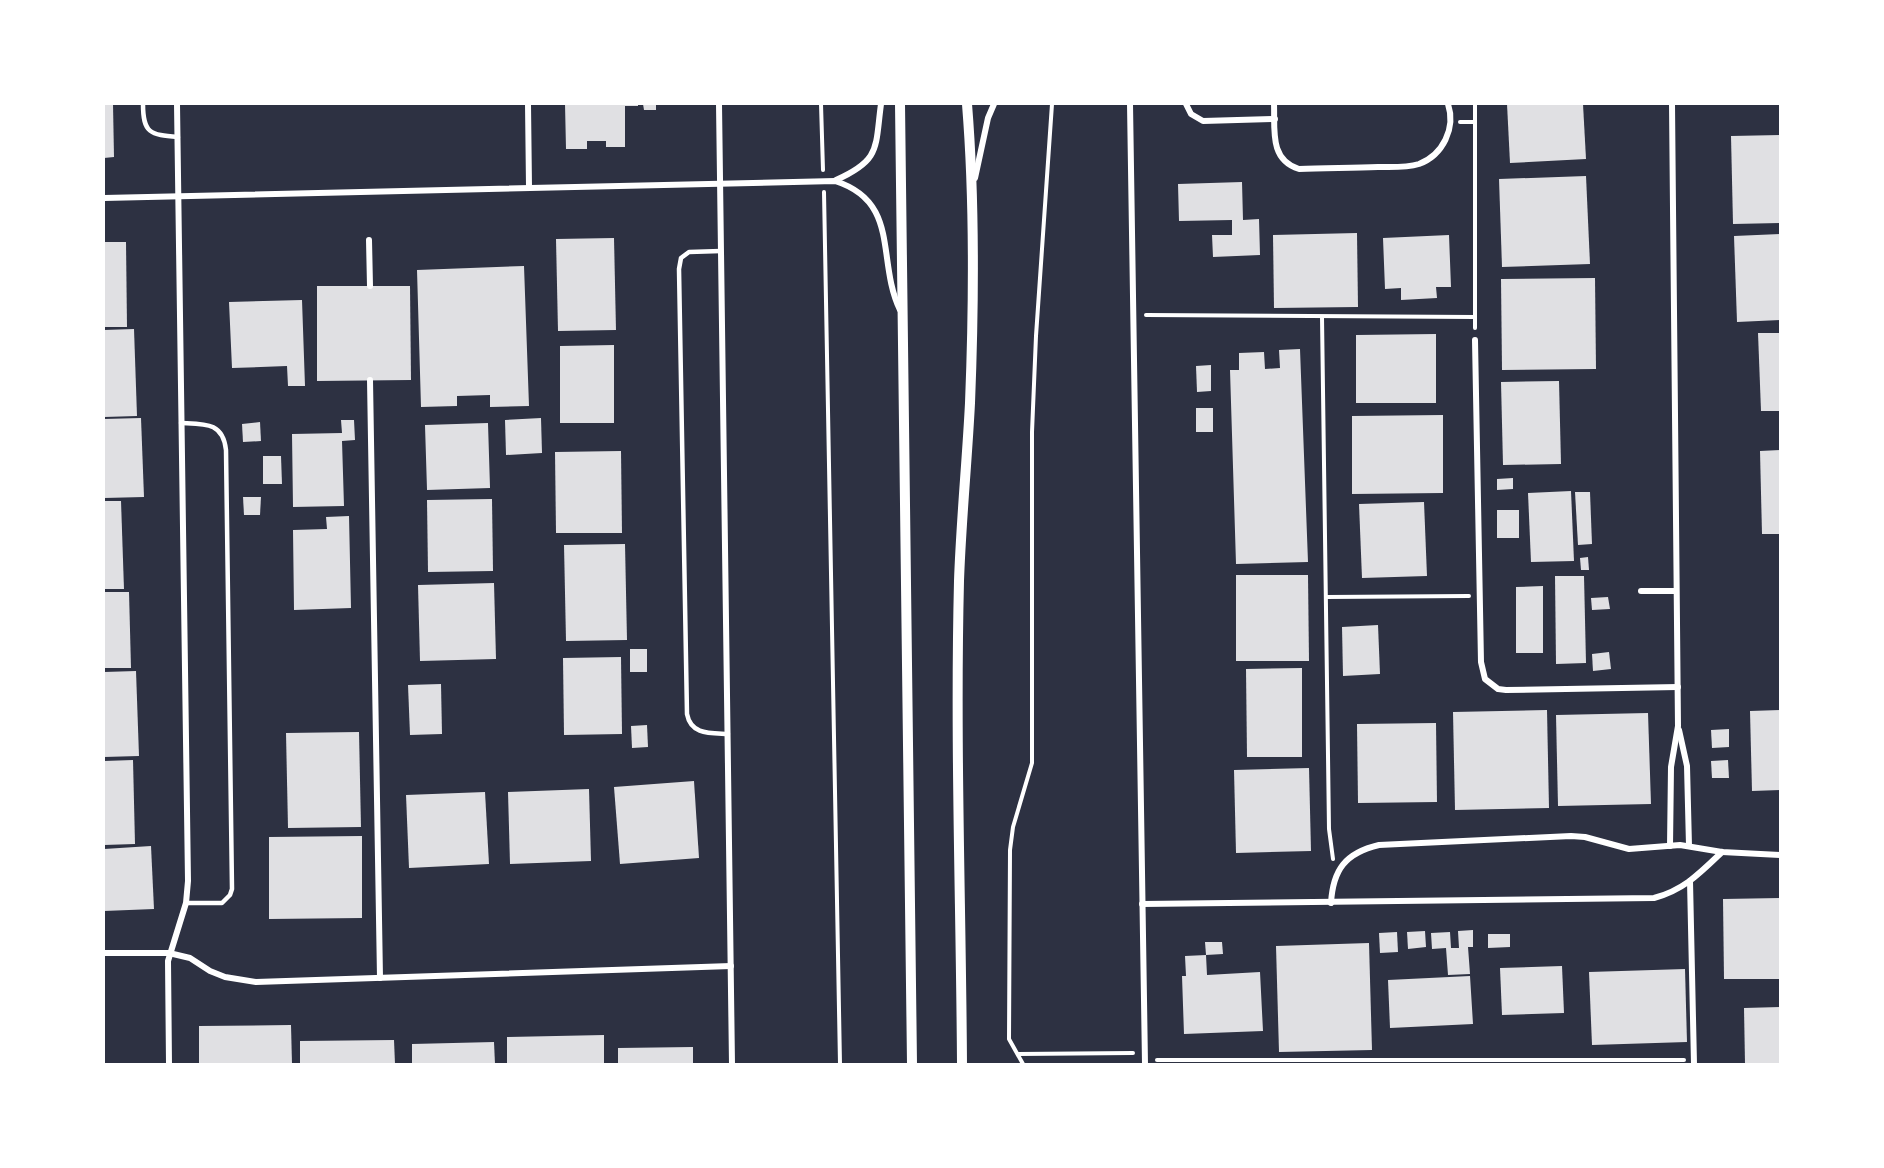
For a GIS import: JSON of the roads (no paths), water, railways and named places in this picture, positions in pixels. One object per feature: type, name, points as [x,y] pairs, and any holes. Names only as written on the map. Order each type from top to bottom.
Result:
[{"type":"street","points":[[170,1065],[167,980],[170,953],[186,903],[188,881],[177,104]]},
{"type":"street","points":[[528,104],[529,188]]},
{"type":"street","points":[[719,104],[732,1065]]},
{"type":"street","points":[[835,181],[854,172],[870,159],[877,138],[881,104]]},
{"type":"street","points":[[900,104],[912,1065]]},
{"type":"street","points":[[962,1065],[958,771],[959,583],[972,349],[973,191],[967,104]]},
{"type":"street","points":[[973,191],[988,118],[994,104]]},
{"type":"street","points":[[1130,104],[1144,1059]]},
{"type":"street","points":[[1186,104],[1191,114],[1203,121],[1275,119]]},
{"type":"street","points":[[1274,104],[1276,149],[1280,156],[1299,169],[1405,167],[1427,160],[1444,144],[1451,122],[1448,104]]},
{"type":"street","points":[[1670,846],[1671,767],[1678,726],[1672,104]]},
{"type":"street","points":[[104,198],[835,181],[855,188],[872,204],[882,229],[894,297],[902,313]]},
{"type":"street","points":[[369,240],[370,286]]},
{"type":"street","points":[[1475,340],[1482,671],[1485,679],[1497,689],[1678,687]]},
{"type":"street","points":[[370,380],[380,978]]},
{"type":"street","points":[[1641,591],[1676,591]]},
{"type":"street","points":[[1678,726],[1688,766],[1689,846]]},
{"type":"street","points":[[1331,903],[1332,886],[1337,873],[1353,855],[1379,845],[1571,836],[1585,837],[1629,849],[1689,846],[1722,852],[1780,855]]},
{"type":"street","points":[[1142,904],[1654,898],[1677,890],[1722,852]]},
{"type":"street","points":[[1690,881],[1694,1062]]},
{"type":"street","points":[[104,953],[170,953],[189,958],[225,977],[242,981],[731,966]]},
{"type":"lane","points":[[143,104],[144,122],[150,132],[158,136],[178,137]]},
{"type":"lane","points":[[721,251],[689,252],[681,258],[679,269],[687,714],[690,724],[699,731],[728,734]]},
{"type":"lane","points":[[181,423],[212,425],[222,435],[226,450],[232,889],[230,895],[222,903],[186,903]]}]
